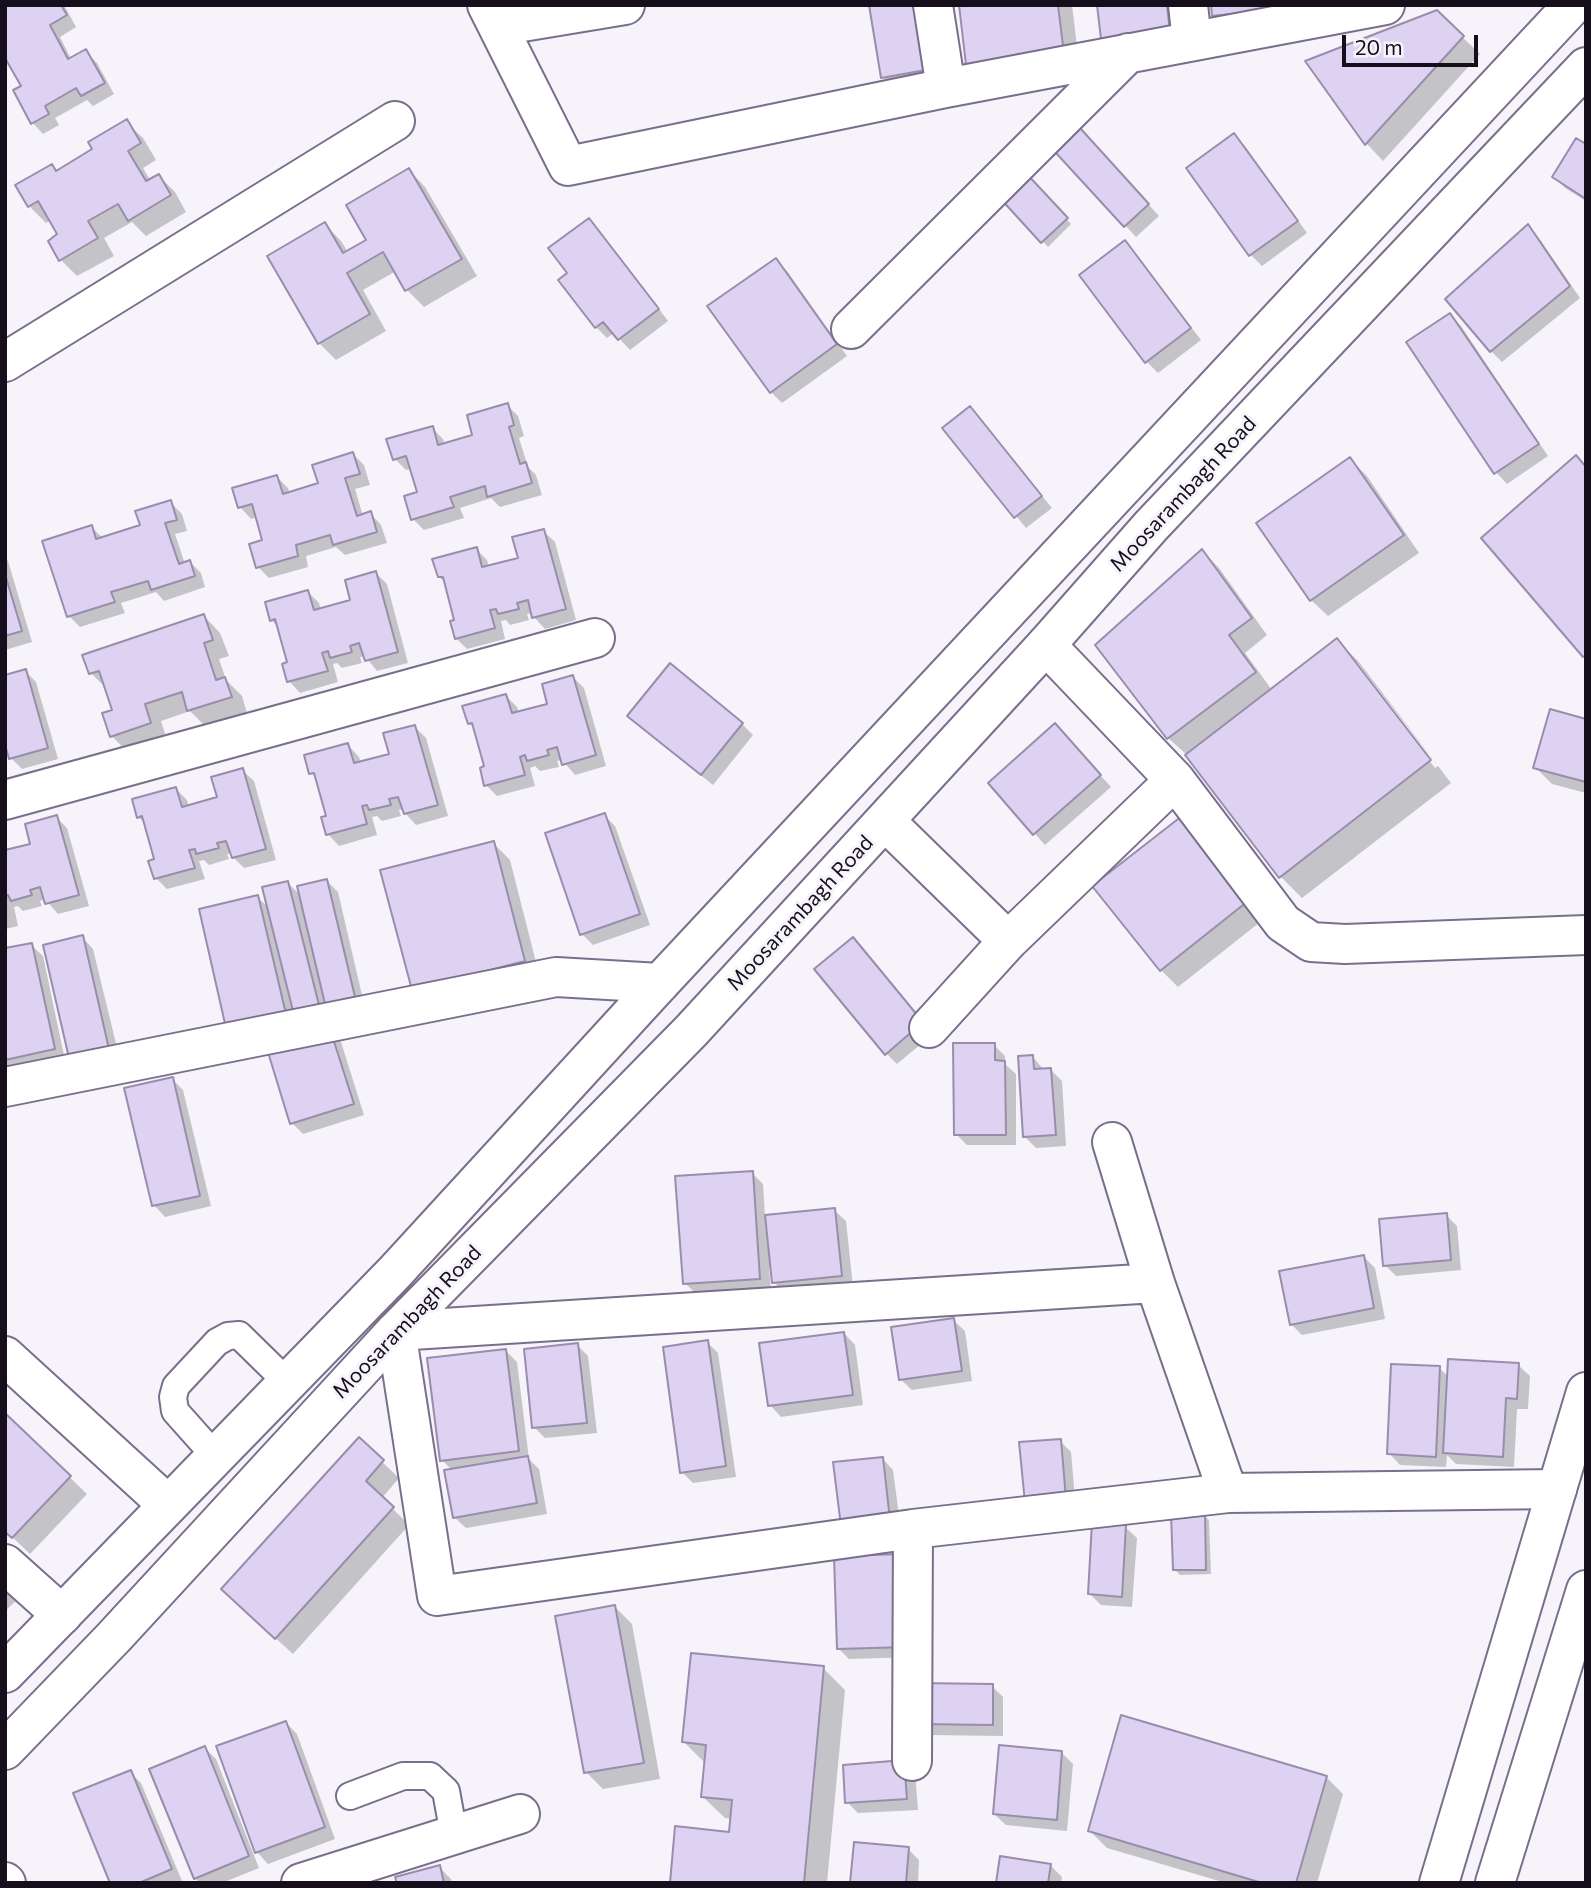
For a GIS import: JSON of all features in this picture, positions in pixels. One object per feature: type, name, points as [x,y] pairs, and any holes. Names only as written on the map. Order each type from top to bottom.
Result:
[{"type":"street","points":[[625,5],[493,16],[568,166],[1128,53],[1190,23],[1385,5]]},
{"type":"street","points":[[933,5],[946,88]]},
{"type":"street","name":"Moosarambagh Road","points":[[5,1673],[395,1272],[660,983],[1573,5]]},
{"type":"street","points":[[851,329],[1128,53]]},
{"type":"street","name":"Moosarambagh Road","points":[[5,1749],[114,1637],[396,1331],[691,1031],[1046,645],[1151,526],[1586,67]]},
{"type":"street","points":[[9,350],[394,121]]},
{"type":"street","points":[[5,800],[596,638]]},
{"type":"street","points":[[1046,645],[1175,780],[1283,923],[1311,942],[1345,944],[1586,935]]},
{"type":"street","points":[[929,1028],[1008,942],[1175,780]]},
{"type":"street","points":[[885,821],[1008,942]]},
{"type":"street","points":[[5,1087],[555,976],[660,983]]},
{"type":"street","points":[[1112,1142],[1156,1283],[1228,1493]]},
{"type":"street","points":[[1156,1283],[396,1331],[438,1596],[913,1529],[1228,1493],[1557,1489]]},
{"type":"street","points":[[5,1356],[168,1505]]},
{"type":"street","points":[[1439,1883],[1586,1392]]},
{"type":"street","points":[[912,1760],[913,1529]]},
{"type":"street","points":[[5,1563],[62,1615]]},
{"type":"street","points":[[1495,1883],[1586,1590]]},
{"type":"street","points":[[301,1883],[520,1814]]},
{"type":"lane","points":[[216,1457],[175,1410],[173,1397],[176,1386],[216,1342],[228,1336],[239,1335],[288,1383]]},
{"type":"lane","points":[[350,1796],[403,1776],[430,1776],[446,1791],[454,1835]]},
{"type":"building","points":[[5,5],[61,5],[67,15],[50,25],[68,59],[86,49],[105,83],[81,96],[76,88],[45,106],[49,114],[31,124],[13,90],[21,86],[5,58]]},
{"type":"building","points":[[869,5],[915,5],[926,70],[881,78]]},
{"type":"building","points":[[959,5],[1058,5],[1064,54],[966,65]]},
{"type":"building","points":[[1097,5],[1167,5],[1170,32],[1101,39]]},
{"type":"building","points":[[1211,5],[1269,5],[1269,10],[1212,16]]},
{"type":"building","points":[[1437,10],[1464,36],[1365,145],[1305,61]]},
{"type":"building","points":[[1071,118],[1149,204],[1124,227],[1045,141]]},
{"type":"building","points":[[127,119],[141,143],[128,151],[146,181],[159,174],[171,195],[128,221],[118,204],[88,221],[98,238],[59,261],[48,241],[57,234],[38,201],[28,207],[15,185],[52,164],[56,171],[92,149],[88,142]]},
{"type":"building","points":[[1234,133],[1298,221],[1249,256],[1186,168]]},
{"type":"building","points":[[1576,138],[1586,144],[1586,199],[1552,177]]},
{"type":"building","points":[[409,168],[462,259],[405,291],[383,252],[347,273],[370,314],[318,344],[267,256],[325,222],[343,253],[366,240],[346,205]]},
{"type":"building","points":[[1025,172],[1068,218],[1041,243],[999,197]]},
{"type":"building","points":[[589,218],[659,309],[618,340],[603,322],[595,328],[558,280],[567,273],[548,248]]},
{"type":"building","points":[[1528,224],[1570,286],[1490,352],[1445,299]]},
{"type":"building","points":[[1125,240],[1191,328],[1145,363],[1079,275]]},
{"type":"building","points":[[776,258],[837,344],[770,393],[707,306]]},
{"type":"building","points":[[1450,313],[1539,444],[1494,474],[1406,342]]},
{"type":"building","points":[[508,403],[514,425],[509,427],[520,464],[526,462],[532,483],[487,497],[485,486],[450,497],[454,507],[411,520],[404,496],[417,492],[406,456],[393,460],[386,439],[433,426],[438,445],[472,435],[467,415]]},
{"type":"building","points":[[970,406],[1042,496],[1014,518],[942,428]]},
{"type":"building","points":[[353,452],[360,474],[345,478],[357,516],[371,511],[377,532],[333,545],[330,535],[296,545],[298,556],[256,568],[249,544],[262,540],[252,504],[238,508],[232,488],[277,475],[283,494],[318,483],[312,465]]},
{"type":"building","points":[[1576,455],[1586,467],[1586,655],[1583,657],[1481,538]]},
{"type":"building","points":[[1350,457],[1404,535],[1310,601],[1256,523]]},
{"type":"building","points":[[171,500],[177,520],[165,523],[179,564],[190,560],[195,576],[151,590],[148,581],[111,592],[115,602],[67,617],[42,541],[92,525],[96,539],[140,525],[135,511]]},
{"type":"building","points":[[544,529],[566,609],[532,618],[528,600],[517,603],[519,609],[498,614],[496,609],[490,610],[495,628],[455,639],[450,621],[454,620],[443,577],[438,577],[432,559],[477,547],[482,567],[518,558],[512,537]]},
{"type":"building","points":[[1202,549],[1252,618],[1229,635],[1256,672],[1167,739],[1095,645]]},
{"type":"building","points":[[376,571],[398,652],[365,661],[359,643],[350,646],[352,652],[330,658],[328,651],[322,653],[328,671],[287,682],[282,664],[287,662],[275,619],[270,621],[265,602],[308,590],[314,610],[350,600],[345,580]]},
{"type":"building","points":[[5,574],[22,631],[5,636]]},
{"type":"building","points":[[204,614],[213,640],[204,643],[216,680],[225,677],[232,697],[187,711],[182,692],[145,704],[151,723],[110,737],[102,713],[112,710],[99,671],[89,674],[82,655]]},
{"type":"building","points":[[1337,638],[1431,760],[1279,878],[1185,755]]},
{"type":"building","points":[[670,663],[743,723],[701,775],[627,716]]},
{"type":"building","points":[[26,669],[48,748],[9,759],[5,745],[5,675]]},
{"type":"building","points":[[573,675],[596,755],[562,765],[557,747],[547,750],[549,755],[527,761],[525,755],[520,757],[525,775],[484,786],[480,768],[484,766],[472,723],[468,724],[462,706],[506,694],[512,713],[547,704],[542,684]]},
{"type":"building","points":[[1550,709],[1586,719],[1586,782],[1533,768]]},
{"type":"building","points":[[1055,723],[1101,775],[1033,835],[988,783]]},
{"type":"building","points":[[415,725],[438,805],[404,814],[398,797],[389,799],[391,805],[369,810],[367,805],[362,806],[367,824],[326,835],[321,817],[326,816],[314,773],[309,774],[304,755],[348,743],[354,763],[389,754],[383,733]]},
{"type":"building","points":[[243,768],[266,849],[232,858],[226,841],[217,843],[219,848],[196,854],[195,849],[189,850],[195,868],[154,879],[148,861],[154,859],[142,816],[137,818],[132,799],[176,787],[182,807],[217,797],[211,777]]},
{"type":"building","points":[[1187,812],[1253,897],[1160,971],[1092,886]]},
{"type":"building","points":[[605,813],[640,914],[580,935],[545,833]]},
{"type":"building","points":[[57,815],[79,895],[45,904],[40,887],[30,890],[32,895],[11,901],[8,895],[5,896],[5,850],[30,844],[25,824]]},
{"type":"building","points":[[494,841],[525,961],[412,990],[380,870]]},
{"type":"building","points":[[327,879],[355,997],[325,1004],[297,886]]},
{"type":"building","points":[[288,881],[319,1005],[293,1011],[262,887]]},
{"type":"building","points":[[258,895],[286,1014],[226,1028],[199,909]]},
{"type":"building","points":[[83,935],[109,1049],[69,1058],[43,945]]},
{"type":"building","points":[[853,937],[923,1022],[885,1055],[814,969]]},
{"type":"building","points":[[32,943],[55,1049],[5,1060],[5,948]]},
{"type":"building","points":[[330,1029],[354,1104],[290,1124],[267,1049]]},
{"type":"building","points":[[953,1043],[995,1043],[995,1060],[1005,1061],[1006,1135],[954,1135]]},
{"type":"building","points":[[1033,1055],[1034,1069],[1051,1068],[1056,1135],[1023,1137],[1018,1056]]},
{"type":"building","points":[[173,1077],[200,1196],[152,1206],[124,1088]]},
{"type":"building","points":[[753,1171],[760,1279],[683,1284],[675,1176]]},
{"type":"building","points":[[835,1208],[842,1276],[772,1283],[765,1215]]},
{"type":"building","points":[[1447,1213],[1451,1260],[1383,1266],[1379,1219]]},
{"type":"building","points":[[1364,1255],[1374,1308],[1290,1325],[1279,1271]]},
{"type":"building","points":[[954,1318],[962,1371],[899,1380],[891,1327]]},
{"type":"building","points":[[844,1332],[853,1395],[768,1406],[759,1343]]},
{"type":"building","points":[[708,1340],[726,1466],[680,1473],[663,1347]]},
{"type":"building","points":[[578,1343],[587,1423],[532,1428],[524,1349]]},
{"type":"building","points":[[506,1349],[519,1451],[440,1461],[427,1358]]},
{"type":"building","points":[[1448,1359],[1519,1363],[1517,1399],[1506,1398],[1503,1457],[1443,1453]]},
{"type":"building","points":[[1391,1364],[1440,1366],[1436,1457],[1387,1454]]},
{"type":"building","points":[[5,1413],[71,1476],[12,1538],[5,1532]]},
{"type":"building","points":[[359,1437],[384,1460],[366,1481],[394,1507],[275,1639],[221,1589]]},
{"type":"building","points":[[1061,1439],[1066,1499],[1025,1503],[1019,1442]]},
{"type":"building","points":[[528,1456],[537,1503],[453,1518],[444,1470]]},
{"type":"building","points":[[883,1457],[890,1520],[841,1526],[833,1462]]},
{"type":"building","points":[[1205,1513],[1206,1570],[1173,1570],[1171,1514]]},
{"type":"building","points":[[1092,1522],[1126,1525],[1122,1597],[1088,1594]]},
{"type":"building","points":[[905,1554],[908,1647],[837,1649],[834,1556]]},
{"type":"building","points":[[615,1605],[644,1763],[584,1773],[555,1616]]},
{"type":"building","points":[[691,1653],[824,1666],[804,1883],[670,1883],[675,1826],[729,1832],[732,1800],[701,1797],[706,1745],[682,1742]]},
{"type":"building","points":[[917,1683],[993,1684],[993,1725],[916,1724]]},
{"type":"building","points":[[1121,1715],[1327,1776],[1296,1883],[1262,1883],[1088,1831]]},
{"type":"building","points":[[286,1721],[325,1827],[255,1853],[216,1746]]},
{"type":"building","points":[[999,1745],[1062,1751],[1057,1820],[993,1814]]},
{"type":"building","points":[[205,1746],[249,1856],[194,1879],[149,1769]]},
{"type":"building","points":[[904,1760],[907,1799],[845,1803],[843,1765]]},
{"type":"building","points":[[131,1770],[172,1869],[139,1883],[110,1883],[73,1793]]},
{"type":"building","points":[[854,1842],[909,1847],[906,1883],[850,1883]]},
{"type":"building","points":[[1000,1856],[1051,1864],[1048,1883],[996,1883]]},
{"type":"building","points":[[440,1865],[444,1883],[397,1883],[395,1877]]}]
